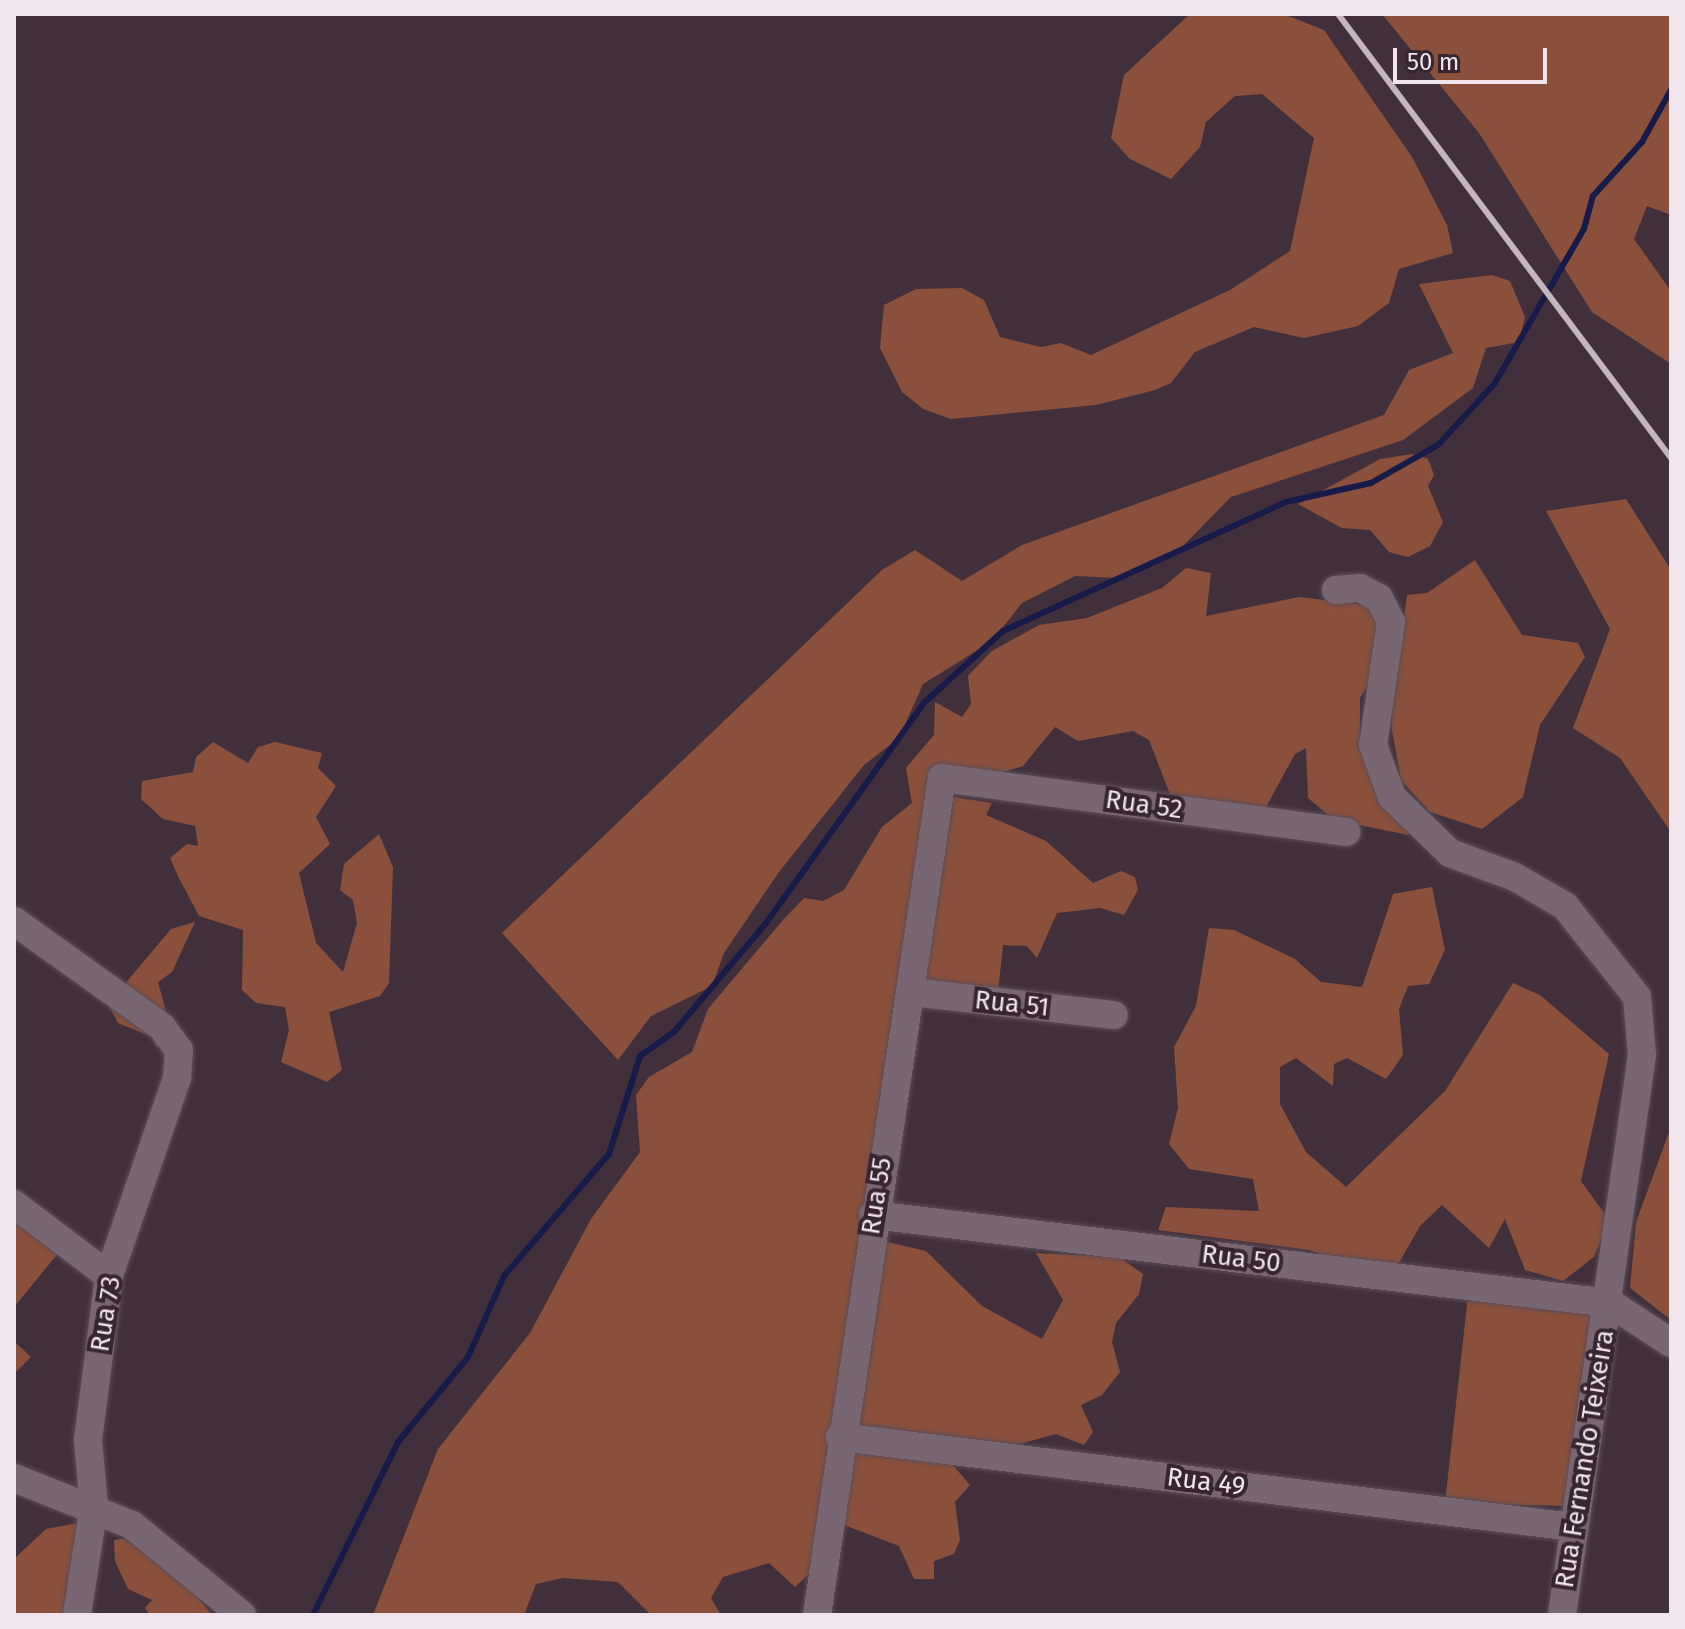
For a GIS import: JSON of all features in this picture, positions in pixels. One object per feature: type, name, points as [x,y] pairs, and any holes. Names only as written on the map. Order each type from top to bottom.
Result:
[{"type":"street","name":"Rua Fernando Teixeira","points":[[1336,590],[1360,588],[1379,598],[1391,622],[1373,745],[1392,797],[1450,853],[1515,877],[1565,906],[1637,997],[1642,1055],[1610,1303],[1573,1527],[1562,1615]]},
{"type":"street","name":"Rua 52","points":[[942,778],[1346,832]]},
{"type":"street","name":"Rua 55","points":[[817,1615],[873,1215],[911,992],[942,778]]},
{"type":"street","name":"Rua 73","points":[[14,921],[162,1027],[179,1050],[177,1078],[109,1276],[88,1441],[94,1506],[77,1615]]},
{"type":"street","name":"Rua 51","points":[[911,992],[1114,1015]]},
{"type":"street","points":[[14,1204],[109,1276]]},
{"type":"street","name":"Rua 50","points":[[873,1215],[1610,1303]]},
{"type":"street","points":[[1610,1303],[1671,1343]]},
{"type":"street","name":"Rua 49","points":[[840,1437],[1573,1527]]},
{"type":"street","points":[[14,1478],[94,1506],[166,1549],[242,1615]]},
{"type":"shaded area","points":[[1190,14],[1283,14],[1324,30],[1412,157],[1447,225],[1453,253],[1399,269],[1389,303],[1358,326],[1304,338],[1254,327],[1195,352],[1171,383],[1155,390],[1096,405],[951,419],[923,409],[902,392],[880,348],[884,305],[916,289],[962,288],[984,300],[1000,337],[1041,347],[1061,343],[1091,355],[1230,290],[1290,251],[1314,138],[1262,94],[1235,96],[1206,122],[1200,147],[1171,179],[1130,159],[1111,138],[1124,75]]},
{"type":"shaded area","points":[[1382,14],[1671,14],[1671,215],[1647,206],[1634,239],[1671,291],[1671,364],[1592,312],[1479,133]]},
{"type":"shaded area","points":[[1492,275],[1510,281],[1525,317],[1519,342],[1486,348],[1473,388],[1403,440],[1231,497],[1178,551],[1119,578],[1075,576],[1022,603],[992,641],[923,684],[899,738],[864,765],[779,872],[724,953],[712,986],[651,1016],[618,1060],[502,933],[882,570],[915,550],[962,581],[1022,545],[1384,415],[1409,370],[1453,353],[1419,284]]},
{"type":"shaded area","points":[[1412,454],[1428,459],[1434,475],[1428,486],[1443,522],[1430,546],[1408,557],[1389,552],[1370,530],[1342,528],[1298,504],[1380,459]]},
{"type":"shaded area","points":[[1626,499],[1671,570],[1671,832],[1620,758],[1573,728],[1610,629],[1546,511]]},
{"type":"shaded area","points":[[1475,560],[1522,635],[1578,643],[1585,657],[1540,725],[1523,797],[1482,829],[1430,812],[1401,780],[1391,725],[1407,595],[1427,593]]},
{"type":"shaded area","points":[[1186,568],[1211,573],[1206,616],[1299,597],[1374,606],[1382,620],[1378,667],[1360,698],[1360,741],[1409,835],[1334,820],[1308,798],[1306,748],[1295,754],[1259,820],[1173,802],[1149,740],[1133,731],[1078,741],[1055,727],[1023,766],[934,794],[992,803],[986,815],[1046,841],[1093,883],[1121,871],[1135,877],[1138,890],[1124,915],[1100,908],[1057,913],[1037,958],[1027,946],[1003,945],[998,992],[905,985],[895,996],[811,1572],[795,1587],[769,1563],[723,1577],[711,1598],[721,1615],[651,1615],[618,1582],[563,1578],[536,1584],[524,1615],[373,1615],[438,1449],[530,1333],[591,1219],[640,1152],[636,1095],[649,1077],[692,1052],[708,1009],[783,920],[804,898],[823,901],[844,890],[882,827],[912,803],[906,768],[934,735],[935,702],[962,717],[971,704],[968,676],[992,651],[1039,625],[1087,618],[1162,588]]},
{"type":"shaded area","points":[[213,742],[248,763],[258,747],[275,742],[322,753],[318,768],[336,786],[316,817],[330,844],[299,873],[316,943],[343,972],[357,923],[353,900],[340,890],[344,864],[379,834],[393,867],[389,983],[380,996],[329,1012],[342,1070],[327,1082],[281,1062],[289,1030],[285,1007],[256,1003],[242,990],[243,930],[199,916],[179,878],[170,858],[187,844],[198,846],[195,826],[163,819],[141,799],[142,781],[193,772],[196,757]]},
{"type":"shaded area","points":[[1432,887],[1445,950],[1429,984],[1408,986],[1399,1009],[1403,1055],[1386,1079],[1347,1058],[1334,1064],[1333,1086],[1296,1058],[1280,1067],[1280,1104],[1306,1152],[1346,1187],[1445,1091],[1513,983],[1540,995],[1609,1054],[1581,1181],[1609,1220],[1594,1257],[1563,1281],[1525,1270],[1505,1219],[1489,1248],[1442,1205],[1420,1226],[1391,1277],[1309,1250],[1158,1230],[1166,1207],[1259,1211],[1253,1179],[1189,1169],[1169,1144],[1178,1108],[1174,1047],[1196,1006],[1209,928],[1234,930],[1295,959],[1321,982],[1362,987],[1393,894]]},
{"type":"shaded area","points":[[195,922],[172,972],[158,982],[173,1037],[156,1047],[152,1037],[118,1023],[108,1004],[171,929]]},
{"type":"shaded area","points":[[1671,1127],[1671,1320],[1630,1288],[1636,1222]]},
{"type":"shaded area","points":[[14,1212],[60,1251],[14,1307]]},
{"type":"shaded area","points":[[883,1241],[926,1251],[982,1306],[1042,1339],[1063,1300],[1036,1253],[1119,1257],[1143,1274],[1139,1294],[1116,1323],[1112,1342],[1120,1372],[1102,1395],[1081,1405],[1093,1432],[1084,1445],[1056,1434],[951,1463],[970,1485],[955,1502],[960,1540],[954,1554],[934,1561],[934,1579],[914,1579],[899,1546],[839,1523]]},
{"type":"shaded area","points":[[1468,1296],[1585,1309],[1594,1321],[1566,1506],[1445,1503]]},
{"type":"shaded area","points":[[14,1341],[31,1357],[14,1374]]},
{"type":"shaded area","points":[[83,1522],[69,1615],[14,1615],[14,1559],[46,1529]]},
{"type":"shaded area","points":[[133,1537],[178,1573],[212,1615],[150,1615],[145,1608],[152,1600],[128,1589],[115,1561],[114,1540]]},
{"type":"waterway","points":[[313,1615],[398,1442],[468,1357],[504,1276],[609,1154],[640,1056],[674,1032],[766,923],[925,702],[1003,631],[1286,502],[1371,483],[1438,445],[1495,383],[1584,229],[1593,196],[1642,142],[1671,90]]},
{"type":"railway","points":[[1338,14],[1671,458]]}]
